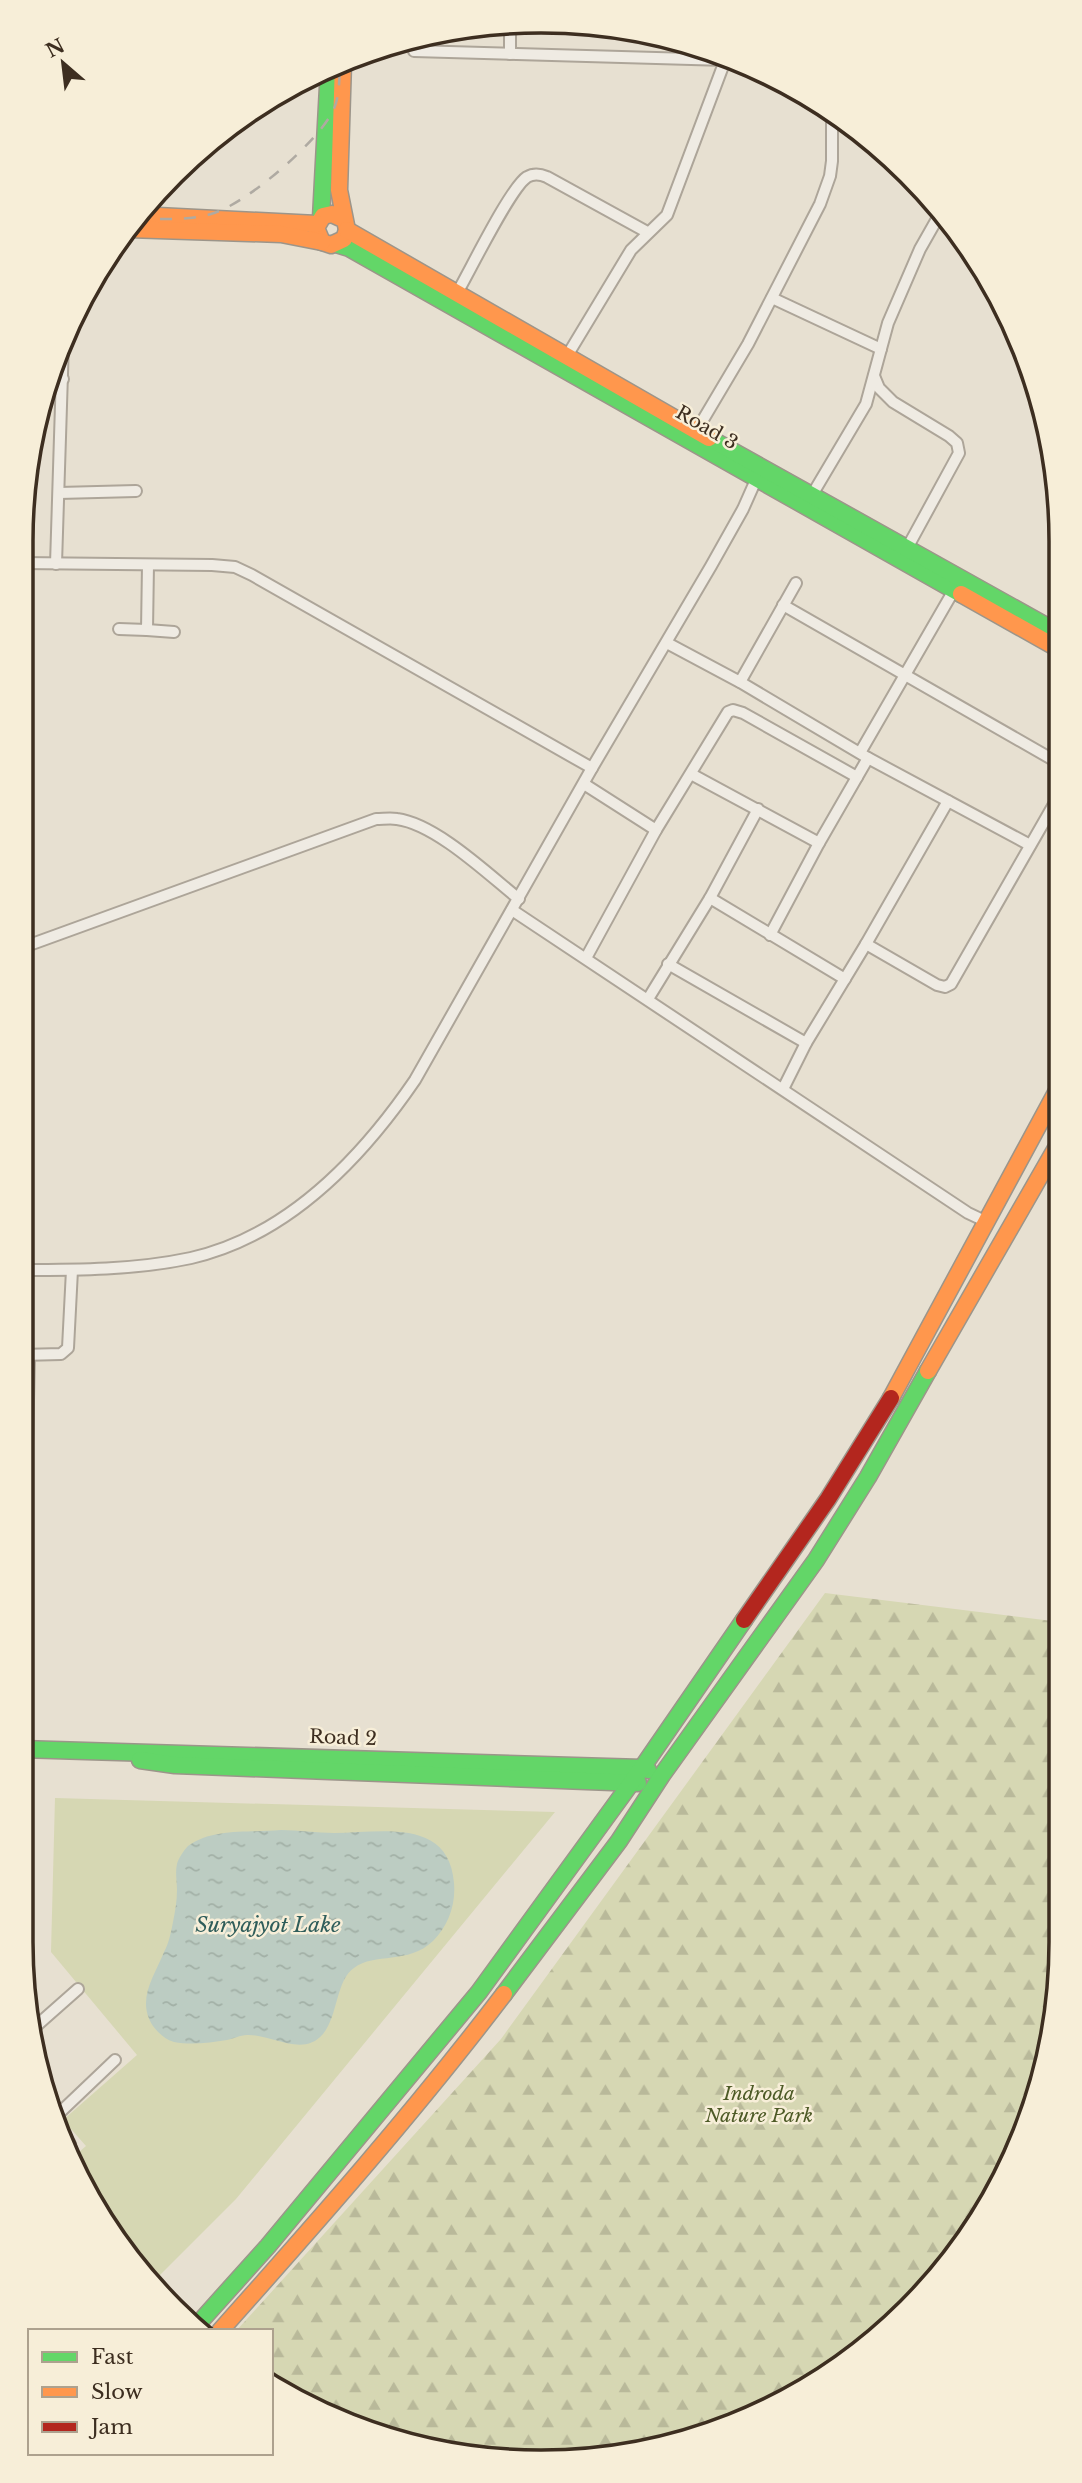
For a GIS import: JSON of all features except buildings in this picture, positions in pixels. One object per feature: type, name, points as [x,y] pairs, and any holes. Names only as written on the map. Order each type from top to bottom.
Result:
[{"type":"main road","points":[[328,80],[316,233],[329,243],[344,239],[346,225],[340,203],[339,175],[343,74]]},
{"type":"main road","points":[[319,221],[332,214],[346,225]]},
{"type":"main road","name":"Road 3","points":[[150,217],[281,234],[349,248],[694,436],[904,555],[1049,628]]},
{"type":"main road","name":"Road 3","points":[[141,228],[319,221]]},
{"type":"main road","name":"Road 3","points":[[346,225],[567,356],[694,436]]},
{"type":"main road","name":"Road 3","points":[[759,473],[812,495],[954,590],[1049,643]]},
{"type":"main road","points":[[202,2320],[268,2246],[479,1992],[642,1768],[828,1499],[886,1407],[987,1222],[1049,1120]]},
{"type":"main road","points":[[222,2329],[301,2240],[462,2049],[619,1841],[658,1781],[816,1560],[868,1477],[1049,1160]]},
{"type":"main road","name":"Road 2","points":[[33,1754],[150,1751],[642,1768],[658,1781]]},
{"type":"main road","name":"Road 2","points":[[33,1754],[138,1760],[175,1765],[658,1781]]},
{"type":"street","points":[[510,34],[510,54]]},
{"type":"street","points":[[414,51],[698,58]]},
{"type":"street","points":[[567,356],[631,250],[667,215],[723,67]]},
{"type":"street","points":[[694,436],[748,344],[820,204],[832,161],[832,125]]},
{"type":"street","points":[[457,293],[514,190],[530,175],[547,177],[647,232]]},
{"type":"street","points":[[812,495],[866,404],[888,323],[920,250],[936,222]]},
{"type":"street","points":[[772,298],[881,349]]},
{"type":"street","points":[[56,564],[64,368]]},
{"type":"street","points":[[874,376],[885,395],[949,436],[957,443],[959,453],[904,555]]},
{"type":"street","points":[[60,379],[64,379]]},
{"type":"street","points":[[33,1270],[154,1264],[230,1246],[258,1233],[288,1214],[325,1184],[370,1141],[409,1089],[592,768],[667,643],[743,509],[759,473]]},
{"type":"street","points":[[59,493],[136,491]]},
{"type":"street","points":[[33,563],[235,567],[592,768]]},
{"type":"street","points":[[147,630],[148,565]]},
{"type":"street","points":[[740,682],[796,583]]},
{"type":"street","points":[[770,935],[857,777],[905,674],[954,590]]},
{"type":"street","points":[[783,605],[1049,756]]},
{"type":"street","points":[[119,629],[174,632]]},
{"type":"street","points":[[667,643],[1030,845]]},
{"type":"street","points":[[586,958],[656,830],[724,718],[733,710],[743,713],[857,777]]},
{"type":"street","points":[[691,774],[819,843]]},
{"type":"street","points":[[584,783],[656,830]]},
{"type":"street","points":[[783,1089],[806,1043],[948,801]]},
{"type":"street","points":[[648,999],[709,898],[758,809]]},
{"type":"street","points":[[866,944],[937,985],[945,987],[951,984],[1049,814]]},
{"type":"street","points":[[33,944],[376,819],[397,818],[425,829],[469,858],[519,899]]},
{"type":"street","points":[[709,898],[845,979]]},
{"type":"street","points":[[512,910],[968,1213],[987,1222]]},
{"type":"street","points":[[668,964],[806,1043]]},
{"type":"street","points":[[33,1355],[61,1354],[68,1348],[72,1270]]},
{"type":"street","points":[[40,2022],[78,1989]]},
{"type":"street","points":[[63,2113],[115,2060]]},
{"type":"green space","name":"Indroda Nature Park","points":[[825,1593],[1049,1621],[1048,1975],[1039,2041],[1031,2073],[1010,2136],[981,2196],[963,2224],[923,2277],[876,2324],[850,2345],[795,2382],[704,2423],[640,2440],[574,2449],[508,2449],[442,2440],[410,2432],[347,2411],[273,2373],[273,2329],[238,2329],[501,2039]]},
{"type":"green space","points":[[55,1798],[555,1812],[236,2199],[159,2276],[101,2196],[79,2152],[86,2146],[68,2126],[65,2118],[137,2055],[51,1952]]},
{"type":"water","name":"Suryajyot Lake","points":[[281,1830],[334,1833],[391,1831],[426,1838],[440,1847],[449,1862],[454,1891],[447,1922],[433,1941],[413,1953],[372,1960],[354,1968],[340,1989],[328,2026],[315,2041],[296,2045],[247,2035],[200,2043],[168,2040],[153,2026],[148,2016],[146,1998],[171,1934],[177,1898],[176,1867],[180,1857],[188,1846],[209,1836]]},
{"type":"railway","points":[[149,218],[183,219],[211,214],[242,199],[260,186],[296,155],[325,124],[337,100],[340,75]]},
{"type":"traffic: fast","points":[[321,218],[328,80]]},
{"type":"traffic: fast","points":[[336,244],[349,248],[961,594]]},
{"type":"traffic: fast","points":[[709,438],[1049,628]]},
{"type":"traffic: fast","points":[[504,1994],[619,1841],[662,1775],[816,1560],[868,1477],[928,1371]]},
{"type":"traffic: fast","points":[[202,2320],[268,2246],[479,1992],[642,1768],[744,1620]]},
{"type":"traffic: fast","points":[[33,1749],[648,1770]]},
{"type":"traffic: fast","points":[[140,1760],[175,1765],[638,1783]]},
{"type":"traffic: slow","points":[[343,74],[339,190],[345,220]]},
{"type":"traffic: slow","points":[[332,214],[345,220],[347,230],[344,239],[331,245],[322,242],[316,228],[323,216],[332,214]]},
{"type":"traffic: slow","points":[[151,216],[317,224]]},
{"type":"traffic: slow","points":[[140,229],[281,234],[322,242]]},
{"type":"traffic: slow","points":[[347,230],[709,438]]},
{"type":"traffic: slow","points":[[961,594],[1049,644]]},
{"type":"traffic: slow","points":[[891,1398],[1049,1106]]},
{"type":"traffic: slow","points":[[928,1371],[1049,1160]]},
{"type":"traffic: slow","points":[[222,2329],[401,2123],[504,1994]]},
{"type":"traffic: jam","points":[[744,1620],[828,1499],[891,1398]]}]
